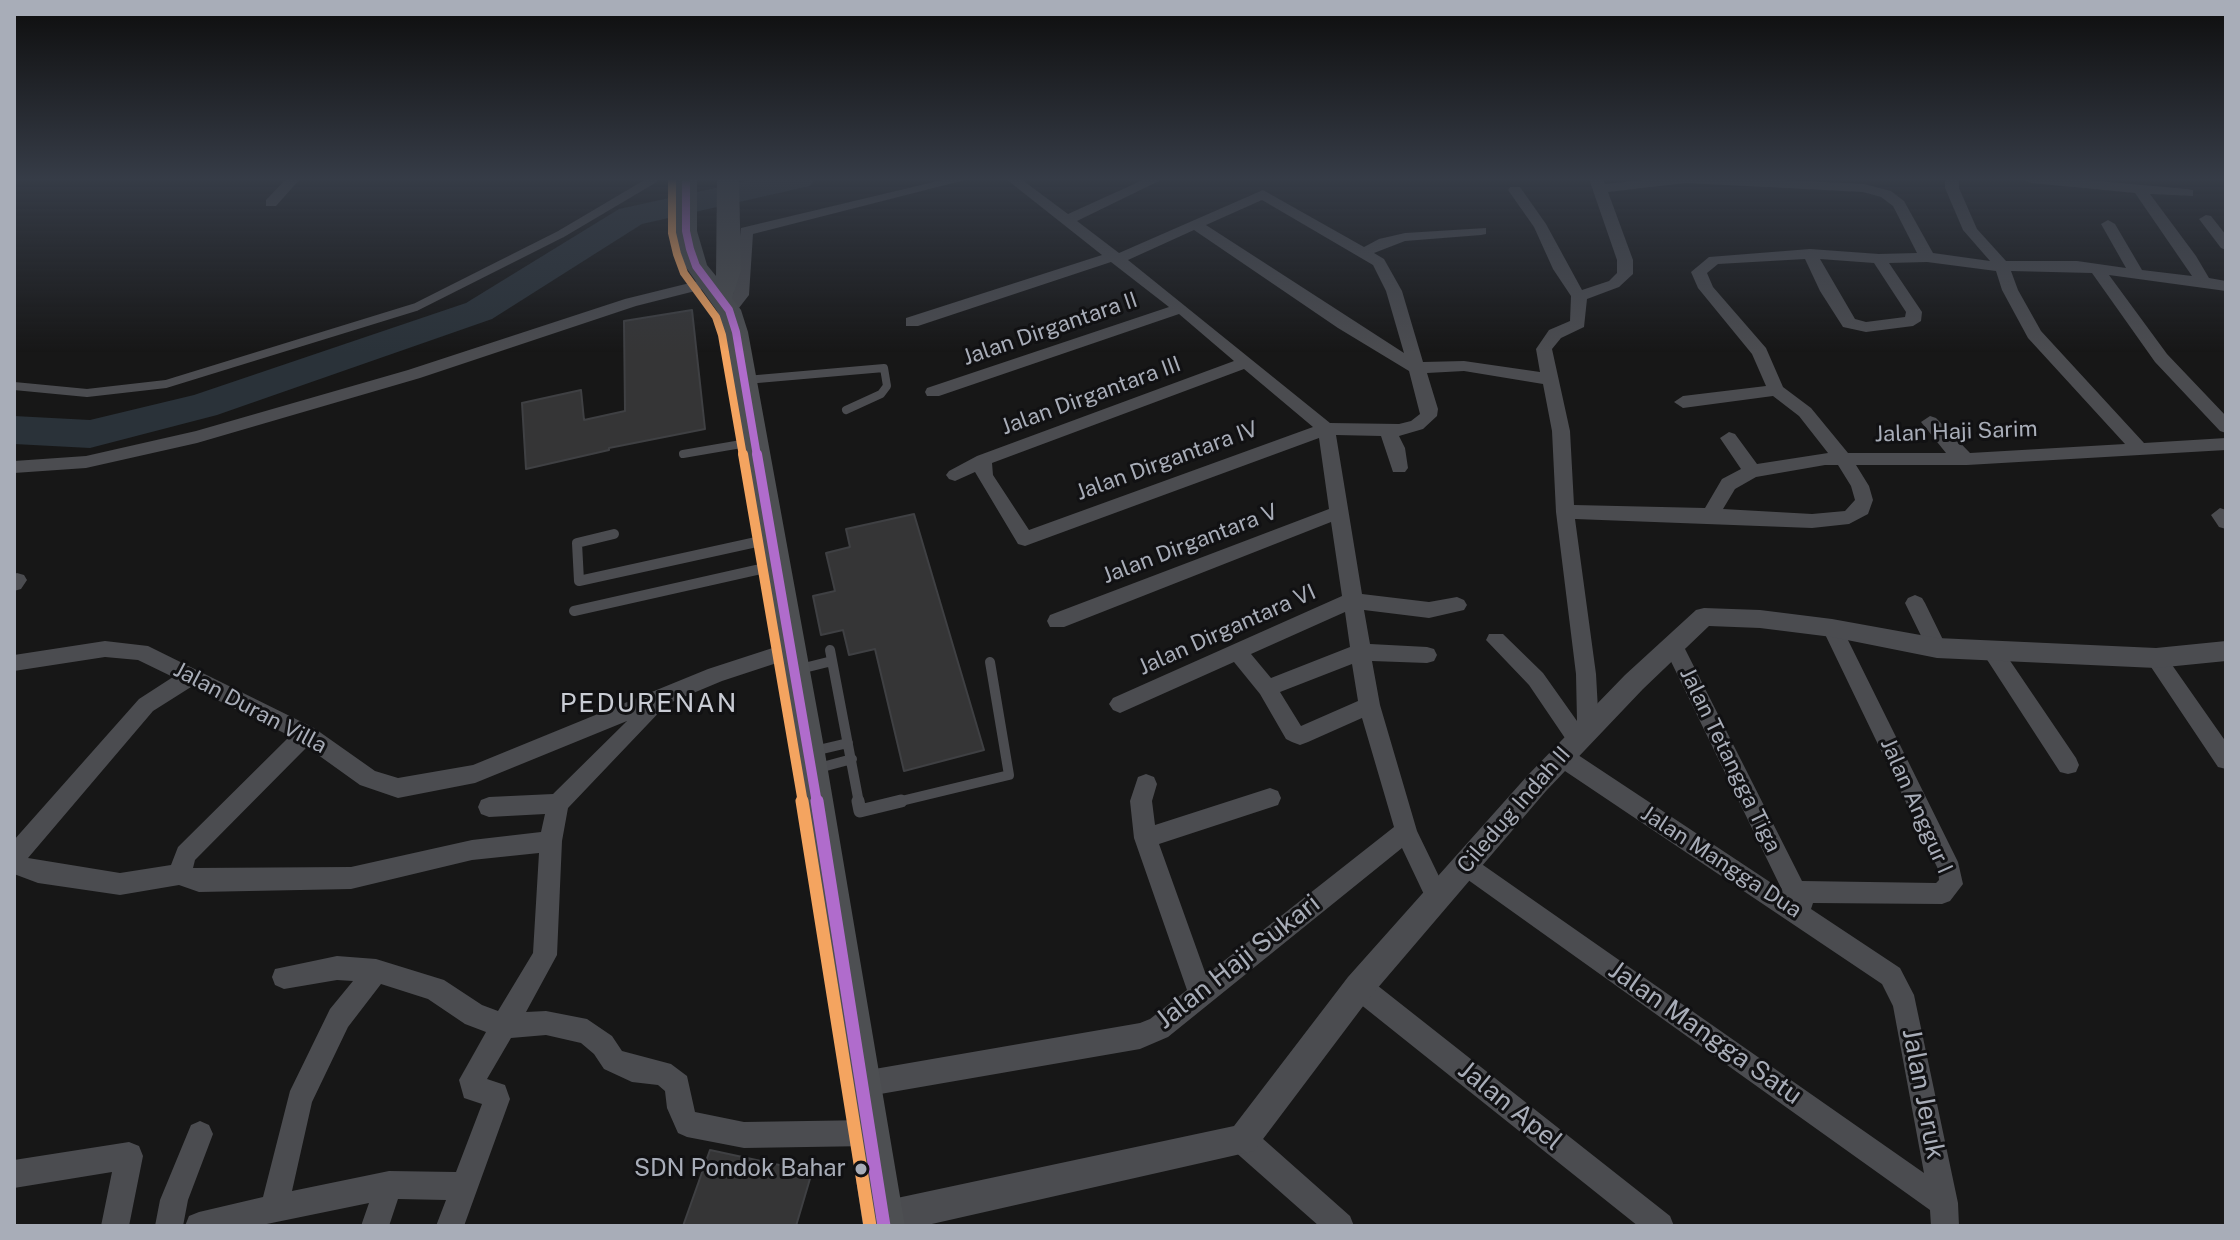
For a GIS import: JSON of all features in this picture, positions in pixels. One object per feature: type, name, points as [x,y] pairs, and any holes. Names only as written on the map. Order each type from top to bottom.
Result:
[{"type":"main road","points":[[688,237],[696,266],[720,296],[744,380],[810,761],[884,1222]]},
{"type":"main road","points":[[720,296],[729,271],[727,237]]},
{"type":"street","points":[[14,467],[86,462],[197,437],[414,374],[631,302],[741,295],[746,237]]},
{"type":"street","points":[[1088,237],[1181,308],[1326,429],[1388,431],[1417,425],[1428,416],[1429,409],[1394,291],[1379,262],[1336,237]]},
{"type":"street","points":[[912,322],[1116,258],[1169,237]]},
{"type":"street","points":[[1213,237],[1344,324],[1417,368],[1464,366],[1549,379]]},
{"type":"street","points":[[1363,253],[1384,242],[1407,237]]},
{"type":"street","points":[[1546,237],[1561,269],[1579,296],[1578,323],[1555,334],[1544,349],[1561,431],[1565,512],[1586,674],[1575,741]]},
{"type":"street","points":[[1579,296],[1614,284],[1625,274],[1625,260],[1617,237]]},
{"type":"street","points":[[1916,237],[1927,257]]},
{"type":"street","points":[[1976,237],[2002,266],[2010,290],[2034,334],[2139,448]]},
{"type":"street","points":[[2115,237],[2137,274]]},
{"type":"street","points":[[2175,237],[2203,282]]},
{"type":"street","points":[[1810,254],[1849,323],[1866,327],[1913,321],[1914,312],[1879,259]]},
{"type":"street","points":[[1565,512],[1710,515],[1779,521],[1849,517],[1861,509],[1864,500],[1860,486],[1843,459],[1805,412],[1776,390],[1760,352],[1706,288],[1699,272],[1714,260],[1810,254],[1879,259],[1927,257],[2002,266],[2097,268],[2226,286]]},
{"type":"street","points":[[2097,268],[2161,358],[2226,427]]},
{"type":"street","name":"Jalan Dirgantara II","points":[[933,392],[1181,308]]},
{"type":"street","name":"Jalan Dirgantara III","points":[[955,475],[983,460],[1245,363]]},
{"type":"street","points":[[1683,402],[1776,390]]},
{"type":"street","points":[[1930,422],[1954,450],[1967,459]]},
{"type":"street","points":[[1326,429],[1369,705],[1406,831],[1437,897]]},
{"type":"street","name":"Jalan Dirgantara IV","points":[[983,460],[984,476],[1025,539],[1326,429]]},
{"type":"street","points":[[1388,431],[1396,448],[1399,468]]},
{"type":"street","points":[[1729,438],[1752,471]]},
{"type":"street","name":"Jalan Haji Sarim","points":[[1710,515],[1728,484],[1752,471],[1825,459],[1967,459],[2226,444]]},
{"type":"street","name":"Jalan Dirgantara V","points":[[1057,621],[1339,512]]},
{"type":"street","points":[[1353,600],[1402,609],[1429,610],[1457,605]]},
{"type":"street","name":"Jalan Dirgantara VI","points":[[1120,704],[1353,600]]},
{"type":"street","points":[[1915,603],[1937,648]]},
{"type":"street","name":"Ciledug Indah II","points":[[1243,1140],[1267,1113],[1359,987],[1465,865],[1575,741],[1704,617],[1760,619],[1832,628],[1937,648],[2156,658],[2226,651]]},
{"type":"street","name":"Jalan Anggur I","points":[[1795,892],[1929,895],[1942,893],[1951,884],[1950,869],[1832,628]]},
{"type":"street","points":[[1496,640],[1536,679],[1575,741]]},
{"type":"street","name":"Jalan Tetangga Tiga","points":[[1673,645],[1808,919]]},
{"type":"street","name":"Jalan Duran Villa","points":[[14,663],[122,649],[141,652],[306,734],[368,778],[398,788],[475,774],[715,675],[792,661]]},
{"type":"street","points":[[1991,649],[2068,765]]},
{"type":"street","points":[[1237,652],[1300,736],[1369,705]]},
{"type":"street","points":[[1267,688],[1360,652],[1427,655]]},
{"type":"street","points":[[2156,658],[2226,760]]},
{"type":"street","points":[[14,857],[146,705],[190,677]]},
{"type":"street","points":[[450,1226],[497,1099],[496,1094],[473,1089],[472,1080],[545,955],[551,841],[558,804],[663,698]]},
{"type":"street","points":[[179,874],[186,854],[306,734]]},
{"type":"street","name":"Jalan Mangga Dua","points":[[1575,741],[1808,919],[1882,968]]},
{"type":"street","points":[[1146,784],[1141,801],[1145,838],[1200,992]]},
{"type":"street","points":[[1145,838],[1270,798]]},
{"type":"street","points":[[489,807],[558,804]]},
{"type":"street","name":"Jalan Haji Sukari","points":[[863,1084],[1140,1036],[1159,1028],[1200,992],[1406,831]]},
{"type":"street","points":[[14,864],[38,872],[120,884],[179,874],[199,881],[351,878],[472,850],[551,841]]},
{"type":"street","name":"Jalan Mangga Satu","points":[[1465,865],[1945,1214]]},
{"type":"street","points":[[284,977],[337,968],[376,971],[435,989],[474,1015],[504,1026],[546,1023],[587,1032],[603,1045],[613,1060],[632,1069],[662,1073],[673,1080],[678,1085],[680,1108],[687,1124],[744,1135],[870,1133]]},
{"type":"street","name":"Jalan Jeruk","points":[[1882,968],[1891,976],[1905,1004],[1945,1214]]},
{"type":"street","points":[[274,1208],[299,1100],[339,1018],[376,971]]},
{"type":"street","name":"Jalan Apel","points":[[1359,987],[1660,1226]]},
{"type":"street","points":[[169,1226],[174,1200],[200,1134]]},
{"type":"street","points":[[884,1222],[1243,1140],[1340,1226]]},
{"type":"street","points":[[14,1174],[129,1156],[115,1226]]},
{"type":"street","points":[[199,1226],[389,1185],[465,1186]]},
{"type":"street","points":[[375,1226],[389,1185]]},
{"type":"lane","points":[[14,386],[87,393],[166,384],[416,307],[555,237]]},
{"type":"lane","points":[[744,380],[884,368],[887,386],[881,394],[846,410]]},
{"type":"lane","points":[[683,454],[755,442]]},
{"type":"lane","points":[[614,534],[577,543],[579,581],[774,552]]},
{"type":"lane","points":[[574,611],[774,552]]},
{"type":"lane","points":[[792,661],[831,656],[860,811],[1009,775],[990,662]]},
{"type":"lane","points":[[810,761],[848,743]]},
{"type":"lane","points":[[810,761],[852,759]]},
{"type":"building","points":[[692,310],[705,429],[526,469],[522,403],[581,390],[584,420],[625,411],[624,321]]},
{"type":"building","points":[[914,514],[984,750],[904,771],[875,649],[849,655],[843,630],[821,635],[813,596],[835,591],[826,553],[850,547],[846,529]]},
{"type":"building","points":[[710,1150],[812,1172],[796,1226],[683,1226]]},
{"type":"waterway","points":[[14,430],[90,434],[203,406],[479,311],[598,237]]},
{"type":"transit line","points":[[673,237],[684,273],[716,317],[722,335],[795,755],[870,1226]]},
{"type":"transit line","points":[[687,237],[696,266],[729,310],[736,332],[809,753],[884,1226]]},
{"type":"place","name":"SDN Pondok Bahar","points":[[861,1169]]},
{"type":"district","name":"PEDURENAN","points":[[649,704]]}]
